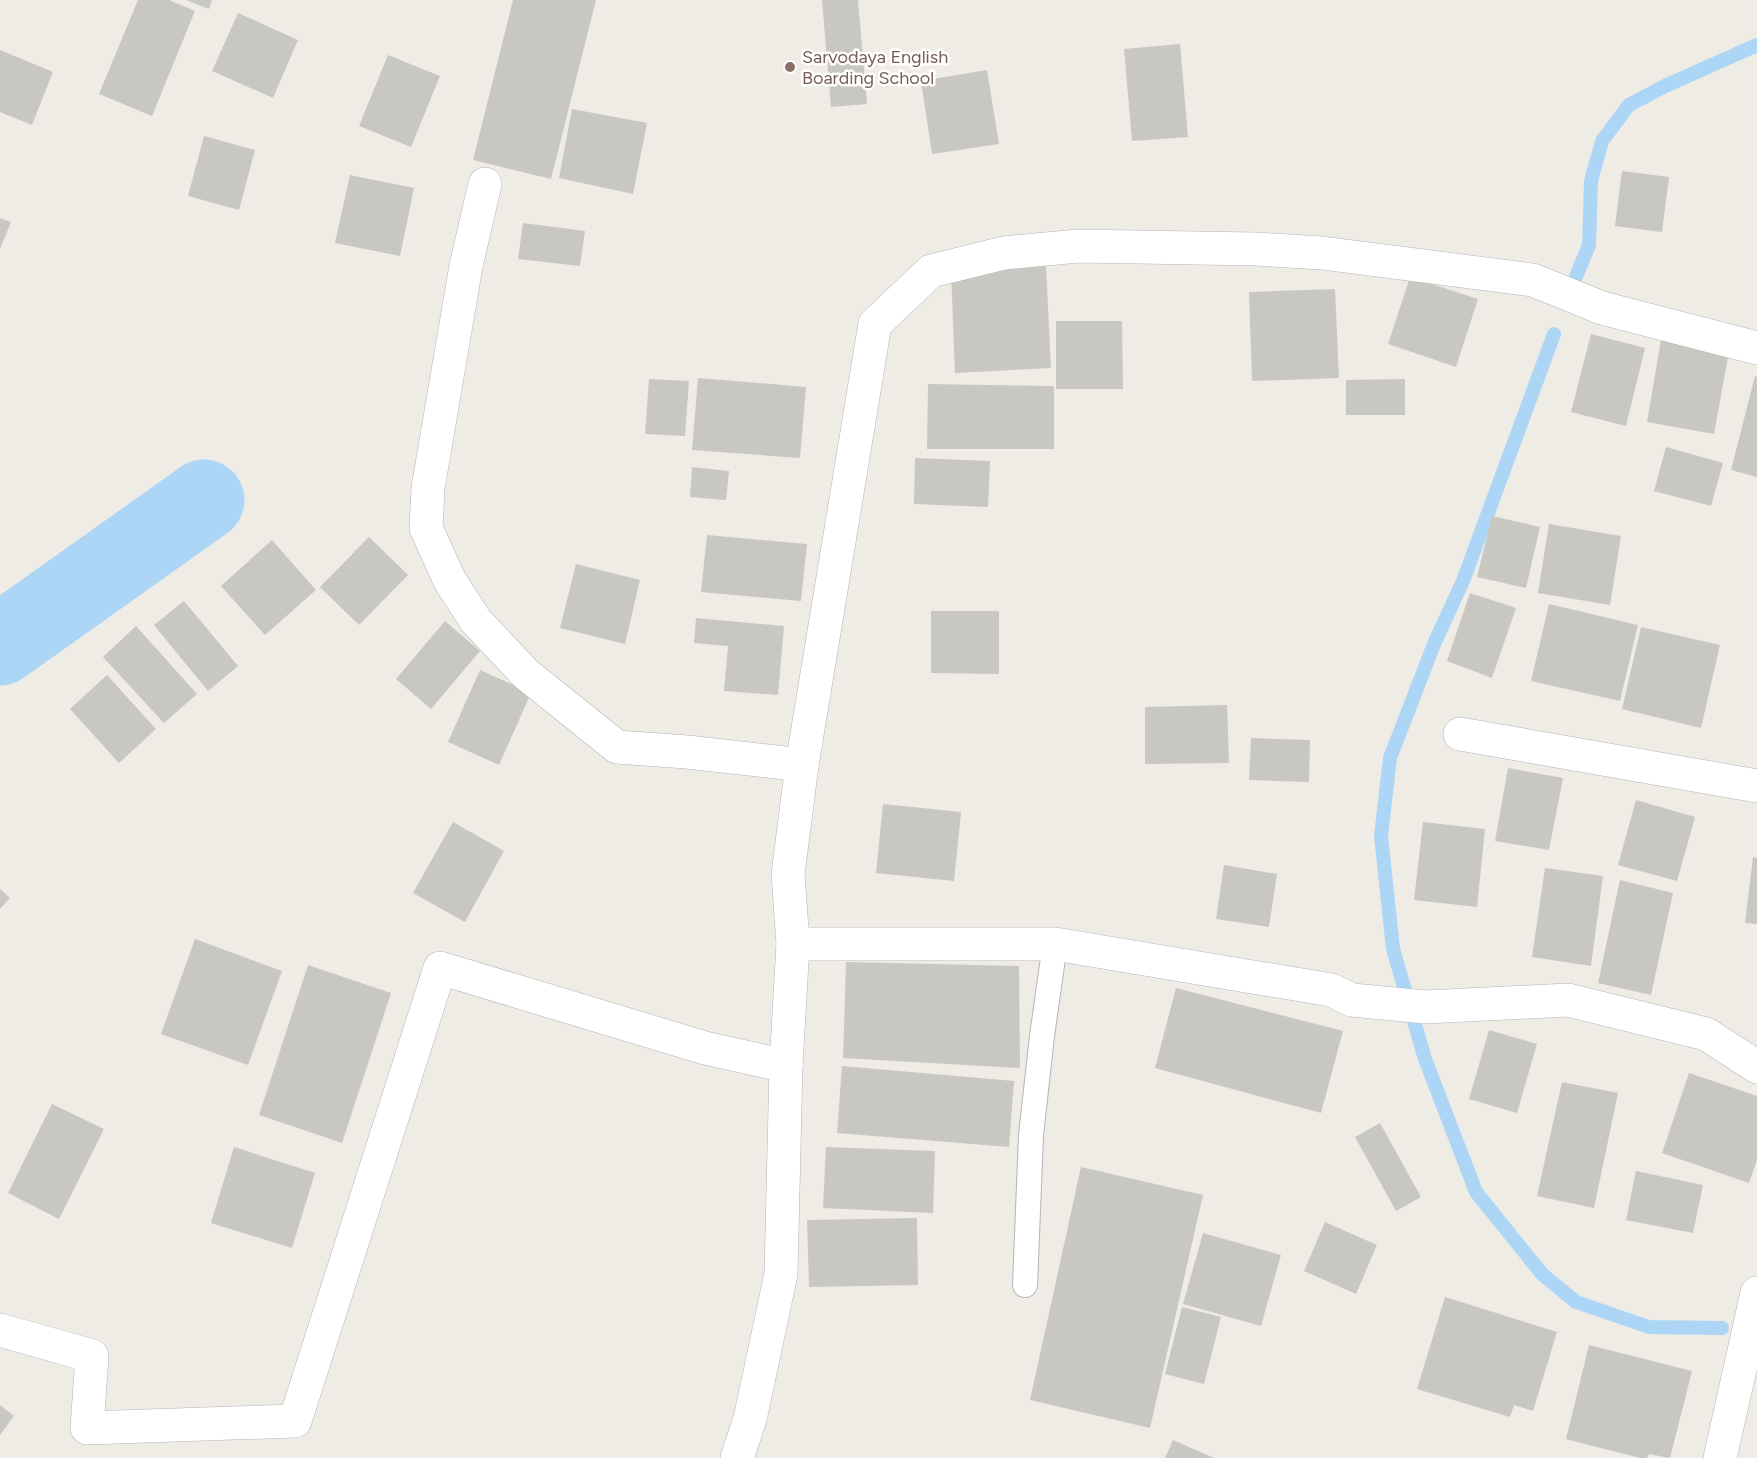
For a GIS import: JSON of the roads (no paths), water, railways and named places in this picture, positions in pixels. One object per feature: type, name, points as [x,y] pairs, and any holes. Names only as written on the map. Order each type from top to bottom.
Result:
[{"type":"street","points":[[485,184],[466,266],[428,488],[426,528],[450,581],[476,621],[526,674],[616,747],[687,752],[802,765]]},
{"type":"street","points":[[737,1458],[750,1419],[781,1274],[786,1066],[793,944],[788,874],[802,765],[875,324],[932,271],[1004,253],[1078,246],[1256,249],[1322,253],[1533,280],[1602,308],[1757,348]]},
{"type":"street","points":[[1460,734],[1757,786]]},
{"type":"street","points":[[793,944],[1055,944],[1331,990],[1352,1000],[1425,1007],[1568,1000],[1706,1034],[1757,1067]]},
{"type":"street","points":[[0,1330],[92,1356],[87,1428],[295,1421],[440,968],[705,1048],[786,1066]]},
{"type":"street","points":[[1720,1458],[1757,1293]]},
{"type":"lane","points":[[1025,1285],[1031,1135],[1055,944]]},
{"type":"waterway","points":[[1573,284],[1589,245],[1591,181],[1602,141],[1629,105],[1665,86],[1757,45]]},
{"type":"waterway","points":[[1554,334],[1463,581],[1434,644],[1390,758],[1381,836],[1393,949],[1425,1059],[1476,1192],[1542,1274],[1576,1302],[1649,1327],[1722,1328]]},
{"type":"waterway","points":[[0,645],[204,500]]},
{"type":"place","name":"Sarvodaya English Boarding School","points":[[790,67]]}]
